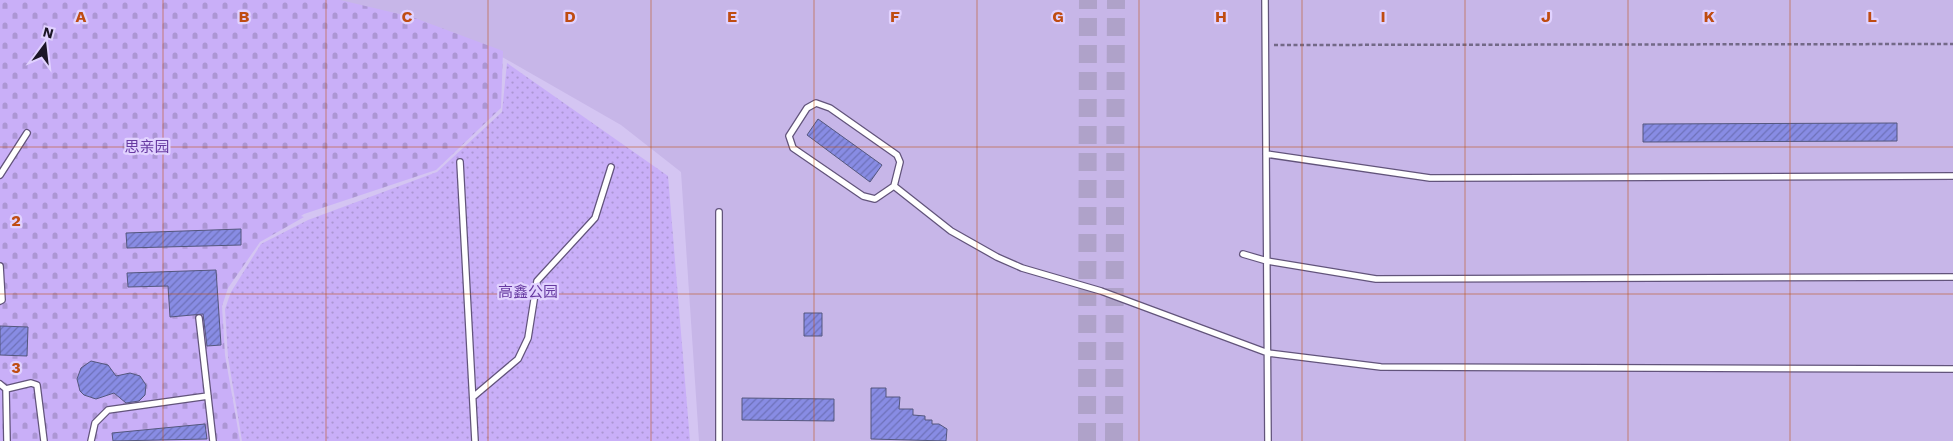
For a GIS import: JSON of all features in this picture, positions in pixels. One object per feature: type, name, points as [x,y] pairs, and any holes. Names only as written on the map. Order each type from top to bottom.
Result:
[{"type":"lane","points":[[1265,0],[1268,441]]},
{"type":"lane","points":[[816,103],[830,108],[897,155],[900,162],[894,186],[875,199],[863,196],[792,148],[789,136],[807,108],[816,103]]},
{"type":"lane","points":[[0,174],[27,133]]},
{"type":"lane","points":[[1266,154],[1430,178],[1953,176]]},
{"type":"lane","points":[[460,162],[475,441]]},
{"type":"lane","points":[[473,398],[518,359],[528,338],[537,281],[595,218],[611,167]]},
{"type":"lane","points":[[894,186],[951,231],[997,257],[1022,268],[1101,291],[1268,353],[1381,367],[1953,369]]},
{"type":"lane","points":[[719,212],[719,441]]},
{"type":"lane","points":[[1243,254],[1267,261],[1376,279],[1953,277]]},
{"type":"lane","points":[[0,266],[0,301]]},
{"type":"lane","points":[[198,318],[213,441]]},
{"type":"lane","points":[[6,389],[31,382],[37,386],[44,441]]},
{"type":"lane","points":[[0,384],[6,389],[7,441]]},
{"type":"lane","points":[[91,441],[94,422],[108,410],[208,396]]},
{"type":"path","points":[[1265,45],[1953,44]]},
{"type":"shaded area","points":[[316,0],[1953,0],[1953,441],[699,441],[681,172],[621,125],[504,58],[373,10]]},
{"type":"green space","name":"思亲园","points":[[0,0],[340,0],[412,17],[503,51],[501,108],[436,170],[304,214],[301,216],[304,217],[260,242],[228,288],[222,306],[225,355],[240,441],[0,441]]},
{"type":"green space","name":"高鑫公园","points":[[507,63],[668,176],[690,441],[242,441],[228,357],[225,309],[231,292],[261,244],[308,220],[437,172],[502,112]]},
{"type":"building","points":[[818,119],[882,165],[870,182],[807,135]]},
{"type":"building","points":[[1897,123],[1897,141],[1643,142],[1643,124]]},
{"type":"building","points":[[241,229],[241,245],[127,248],[126,233]]},
{"type":"building","points":[[216,270],[221,345],[207,346],[203,314],[170,317],[168,286],[128,287],[127,273]]},
{"type":"building","points":[[804,313],[822,313],[822,336],[804,336]]},
{"type":"building","points":[[0,326],[28,327],[27,356],[0,355]]},
{"type":"building","points":[[91,361],[108,365],[116,376],[130,373],[140,376],[146,385],[145,395],[139,401],[126,403],[114,393],[96,399],[84,395],[80,391],[77,379],[81,368]]},
{"type":"building","points":[[871,388],[886,388],[886,397],[900,397],[899,409],[913,409],[913,415],[925,416],[925,420],[932,420],[932,424],[939,424],[947,429],[946,441],[871,439]]},
{"type":"building","points":[[742,398],[834,399],[834,421],[742,420]]},
{"type":"building","points":[[205,424],[207,439],[113,441],[112,433]]},
{"type":"tunnel","points":[[1087,441],[1088,0]]},
{"type":"tunnel","points":[[1114,441],[1116,0]]}]
